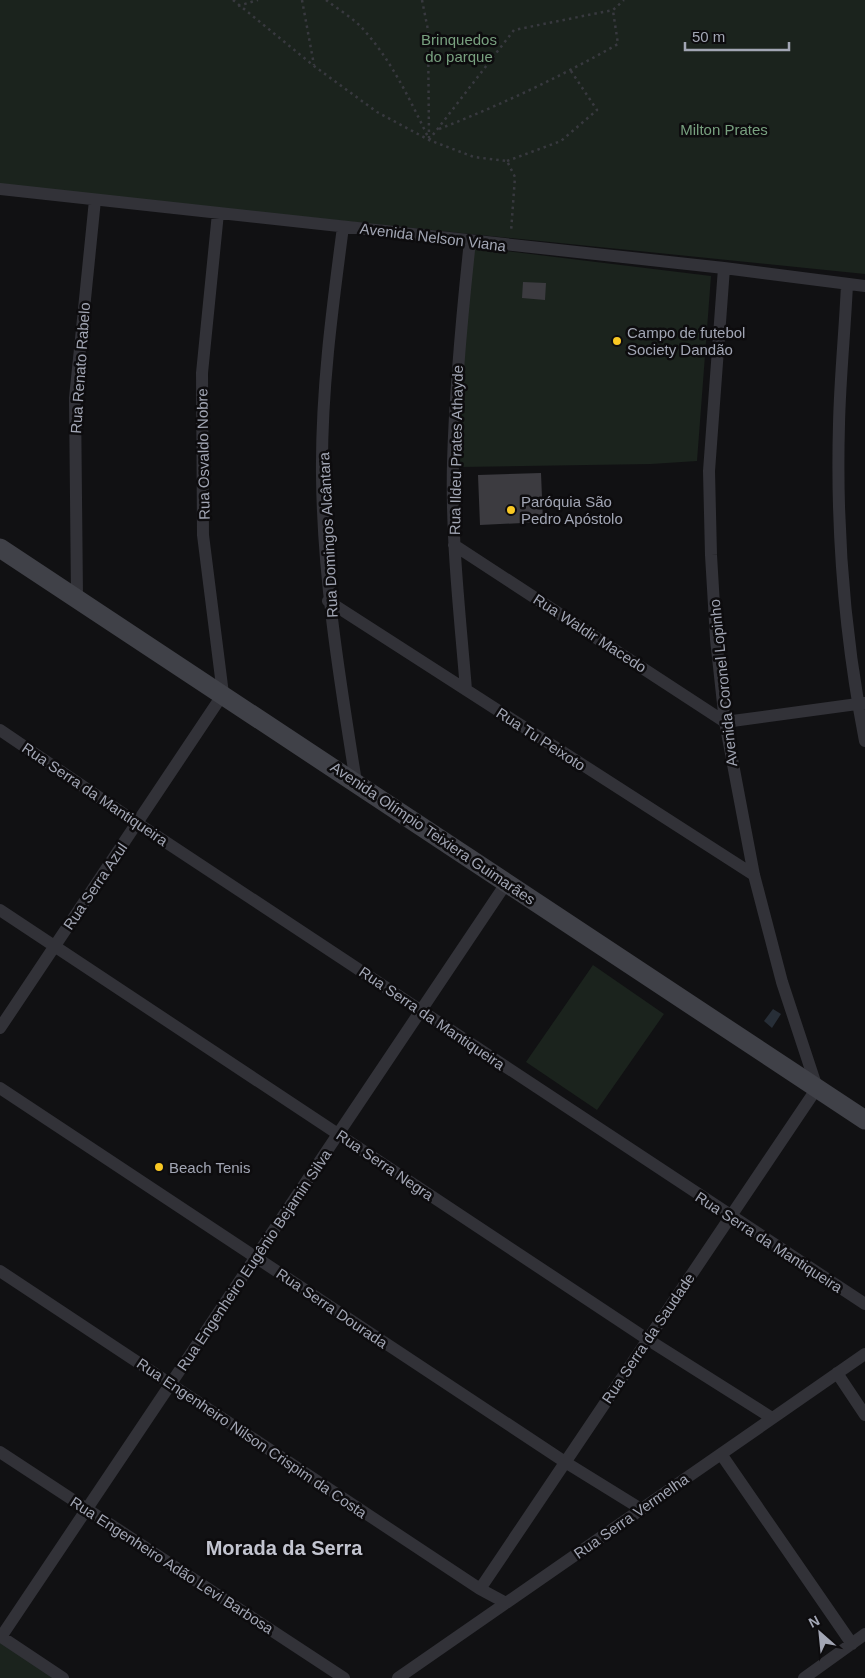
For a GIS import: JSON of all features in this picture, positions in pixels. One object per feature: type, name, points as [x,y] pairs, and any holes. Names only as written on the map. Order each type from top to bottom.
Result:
[{"type":"street","name":"Avenida Nelson Viana","points":[[0,190],[724,268],[865,286]]},
{"type":"street","name":"Rua Renato Rabelo","points":[[77,597],[75,398],[95,200]]},
{"type":"street","name":"Rua Osvaldo Nobre","points":[[218,213],[202,374],[203,535],[224,694]]},
{"type":"street","name":"Rua Domingos Alcântara","points":[[343,227],[327,351],[322,476],[328,601],[356,782]]},
{"type":"street","name":"Rua Ildeu Prates Athayde","points":[[466,690],[454,545],[453,465],[458,349],[470,241]]},
{"type":"street","name":"Avenida Coronel Lopinho","points":[[724,268],[709,471],[716,638],[725,722],[754,875],[782,982],[817,1088]]},
{"type":"street","points":[[848,284],[839,433],[842,564],[865,741]]},
{"type":"street","name":"Rua Waldir Macedo","points":[[454,545],[725,722]]},
{"type":"street","name":"Avenida Olímpio Teixiera Guimarães","points":[[3,552],[77,597],[865,1120]]},
{"type":"street","name":"Rua Tu Peixoto","points":[[328,601],[754,875]]},
{"type":"street","name":"Rua Serra Azul","points":[[0,1028],[224,694]]},
{"type":"street","points":[[725,722],[861,703]]},
{"type":"street","name":"Rua Serra da Mantiqueira","points":[[0,730],[137,823],[865,1304]]},
{"type":"street","name":"Rua Engenheiro Eugênio Bejamin Silva","points":[[0,1637],[507,882]]},
{"type":"street","name":"Rua Serra Negra","points":[[0,910],[647,1339],[772,1418]]},
{"type":"street","name":"Rua Serra Dourada","points":[[0,1088],[565,1462],[642,1509]]},
{"type":"street","name":"Rua Serra da Saudade","points":[[480,1589],[817,1088]]},
{"type":"street","name":"Rua Engenheiro Nilson Crispim da Costa","points":[[0,1270],[480,1589],[506,1603]]},
{"type":"street","name":"Rua Serra Vermelha","points":[[398,1678],[865,1354]]},
{"type":"street","points":[[837,1373],[865,1415]]},
{"type":"street","name":"Rua Engenheiro Adão Levi Barbosa","points":[[0,1452],[344,1678]]},
{"type":"street","points":[[721,1454],[852,1644]]},
{"type":"street","points":[[804,1678],[865,1634]]},
{"type":"street","points":[[0,1637],[63,1678]]},
{"type":"path","points":[[233,0],[314,66],[377,112],[429,140],[474,157],[507,162],[561,141],[597,110],[571,71]]},
{"type":"path","points":[[238,6],[258,0]]},
{"type":"path","points":[[302,0],[314,66]]},
{"type":"path","points":[[326,0],[362,28],[382,52],[405,89],[429,140]]},
{"type":"path","points":[[422,0],[428,30],[429,140]]},
{"type":"path","points":[[429,140],[514,30],[613,10],[624,0]]},
{"type":"path","points":[[438,130],[483,112],[571,71],[618,44],[613,10]]},
{"type":"path","points":[[507,162],[515,177],[510,246]]},
{"type":"green space","name":"Milton Prates","points":[[0,0],[865,0],[865,274],[0,186]]},
{"type":"green space","points":[[473,247],[711,276],[697,461],[651,464],[460,467],[462,351]]},
{"type":"green space","points":[[593,965],[664,1014],[597,1110],[526,1062]]},
{"type":"green space","points":[[0,1636],[63,1678],[0,1678]]},
{"type":"shaded area","points":[[773,1009],[781,1014],[772,1028],[764,1021]]},
{"type":"building","points":[[523,282],[546,283],[545,300],[522,298]]},
{"type":"building","points":[[541,473],[543,522],[480,525],[478,475]]},
{"type":"place","name":"Campo de futebol Society Dandão","points":[[617,341]]},
{"type":"place","name":"Paróquia São Pedro Apóstolo","points":[[511,510]]},
{"type":"place","name":"Beach Tenis","points":[[159,1167]]},
{"type":"district","name":"Morada da Serra","points":[[284,1548]]},
{"type":"park label","name":"Brinquedos do parque","points":[[459,48]]}]
